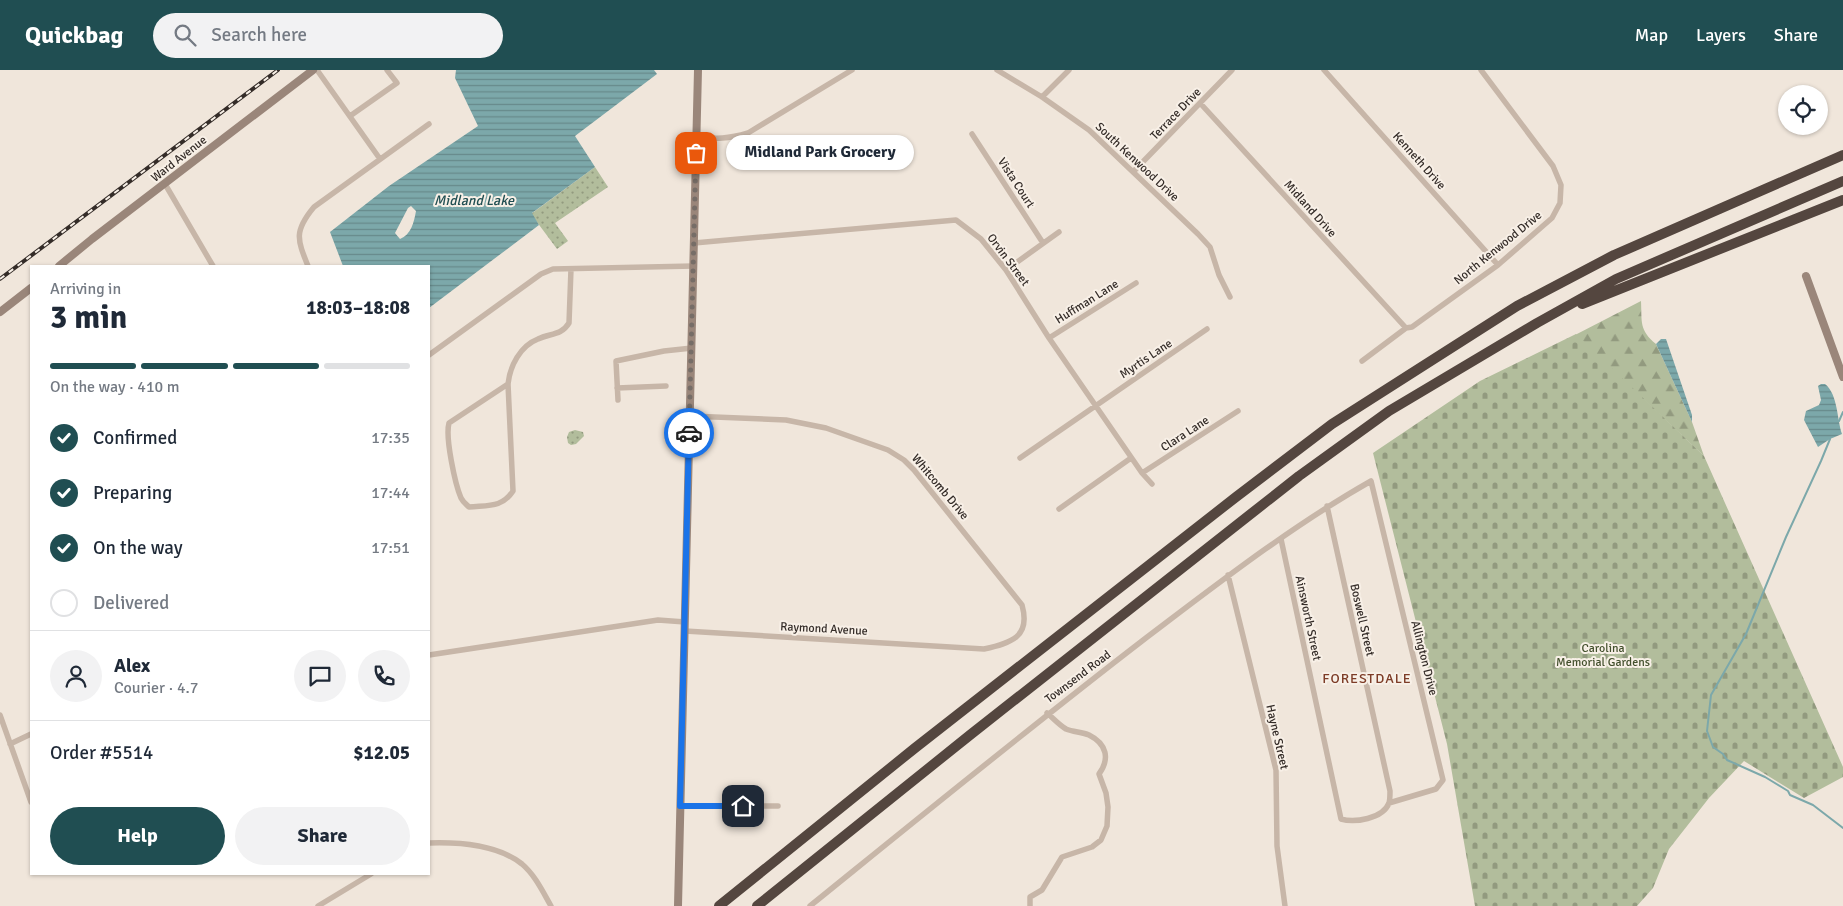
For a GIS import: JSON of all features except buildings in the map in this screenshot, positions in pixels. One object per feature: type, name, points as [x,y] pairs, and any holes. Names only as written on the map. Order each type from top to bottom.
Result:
[{"type":"highway","points":[[719,906],[922,742],[1332,424],[1517,306],[1614,255],[1786,178],[1843,150]]},
{"type":"highway","points":[[1786,178],[1843,155]]},
{"type":"highway","points":[[757,906],[970,735],[1299,476],[1389,411],[1537,323],[1616,279],[1843,181]]},
{"type":"highway","points":[[1537,323],[1843,200]]},
{"type":"street","name":"Ward Avenue","points":[[60,265],[313,70]]},
{"type":"street","points":[[317,70],[380,159]]},
{"type":"street","points":[[350,116],[396,83],[387,70]]},
{"type":"street","points":[[678,906],[698,70]]},
{"type":"street","points":[[696,137],[721,140],[748,133],[852,70]]},
{"type":"street","name":"South Kenwood Drive","points":[[997,70],[1042,97],[1089,130],[1210,247],[1219,275],[1230,297]]},
{"type":"street","points":[[1042,97],[1069,70]]},
{"type":"street","name":"Terrace Drive","points":[[1133,172],[1232,70]]},
{"type":"street","name":"Kenneth Drive","points":[[1324,70],[1498,265]]},
{"type":"street","name":"North Kenwood Drive","points":[[1362,361],[1406,328],[1412,327],[1498,265],[1552,218],[1560,203],[1561,184],[1553,166],[1481,70]]},
{"type":"street","name":"Midland Drive","points":[[1200,103],[1406,328]]},
{"type":"street","points":[[308,265],[299,245],[300,230],[303,220],[314,207],[429,124]]},
{"type":"street","name":"Vista Court","points":[[972,134],[1043,243]]},
{"type":"street","points":[[165,184],[213,265]]},
{"type":"street","name":"Orvin Street","points":[[694,243],[956,220],[981,239],[1006,270],[1049,338],[1131,458],[1152,484]]},
{"type":"street","points":[[1006,270],[1058,232]]},
{"type":"street","points":[[430,353],[541,274],[553,269],[694,266]]},
{"type":"street","points":[[508,384],[449,424],[447,430],[448,442],[462,500],[469,507],[498,504],[508,500],[513,491],[508,384],[510,371],[520,352],[536,339],[564,330],[569,323],[572,269]]},
{"type":"street","points":[[1806,276],[1843,377]]},
{"type":"street","name":"Huffman Lane","points":[[1049,338],[1136,283]]},
{"type":"street","points":[[0,312],[30,289]]},
{"type":"street","name":"Myrtis Lane","points":[[1020,458],[1207,329]]},
{"type":"street","points":[[618,400],[616,361],[664,351],[692,348]]},
{"type":"street","points":[[617,388],[666,386]]},
{"type":"street","name":"Clara Lane","points":[[1142,473],[1238,411]]},
{"type":"street","name":"Whitcomb Drive","points":[[690,416],[786,420],[826,428],[888,450],[904,460],[1022,605],[1026,618],[1023,629],[1015,637],[1005,644],[984,649],[962,647]]},
{"type":"street","points":[[1059,509],[1131,458]]},
{"type":"street","name":"Townsend Road","points":[[810,906],[1048,713],[1228,575],[1327,506],[1371,481]]},
{"type":"street","name":"Allington Drive","points":[[1371,481],[1443,780],[1436,789],[1388,803]]},
{"type":"street","name":"Boswell Street","points":[[1327,506],[1390,791],[1388,803]]},
{"type":"street","name":"Ainsworth Street","points":[[1281,539],[1341,819],[1352,822],[1371,818],[1384,809],[1388,803]]},
{"type":"street","name":"Hayne Street","points":[[1228,575],[1276,770],[1277,846],[1285,906]]},
{"type":"street","points":[[430,655],[658,620],[685,622]]},
{"type":"street","name":"Raymond Avenue","points":[[685,631],[962,647]]},
{"type":"street","points":[[1030,906],[1030,897],[1042,890],[1062,856],[1092,847],[1101,840],[1107,826],[1108,807],[1106,793],[1099,774],[1107,758],[1101,744],[1090,735],[1065,728],[1048,713]]},
{"type":"street","points":[[0,715],[30,799]]},
{"type":"street","points":[[10,744],[30,734]]},
{"type":"street","points":[[680,806],[778,806]]},
{"type":"street","points":[[430,843],[466,844],[509,855],[524,865],[536,880],[551,906]]},
{"type":"street","points":[[318,906],[369,875]]},
{"type":"green space","points":[[595,167],[608,187],[555,223],[568,241],[557,249],[531,214]]},
{"type":"green space","points":[[1641,301],[1644,330],[1656,344],[1692,422],[1704,456],[1575,335]]},
{"type":"green space","name":"Carolina Memorial Gardens","points":[[1576,334],[1704,456],[1843,767],[1843,777],[1804,798],[1744,761],[1709,798],[1669,849],[1653,888],[1637,906],[1475,906],[1447,744],[1373,453],[1480,381]]},
{"type":"green space","points":[[575,430],[583,432],[584,436],[576,444],[571,445],[568,443],[567,437],[569,432]]},
{"type":"water","name":"Midland Lake","points":[[456,70],[654,70],[657,74],[575,136],[595,167],[532,213],[539,225],[430,307],[430,265],[343,265],[330,232],[389,186],[478,126],[455,78]],"holes":[[[411,206],[416,211],[413,224],[404,237],[400,239],[395,233],[408,208]]]},
{"type":"water","points":[[1661,339],[1666,339],[1692,415],[1692,422],[1656,344]]},
{"type":"water","points":[[1825,384],[1832,394],[1842,434],[1818,447],[1804,420],[1806,411],[1819,405],[1821,400],[1818,386]]},
{"type":"waterway","points":[[1839,421],[1843,412]]},
{"type":"waterway","points":[[1830,439],[1786,537],[1746,634],[1711,695],[1707,731],[1713,747],[1723,754],[1727,760],[1765,777],[1788,791],[1790,795],[1813,805],[1843,828]]},
{"type":"railway","points":[[0,279],[278,70]]},
{"type":"way so far","points":[[689,433],[696,153]]},
{"type":"place","name":"Midland Park Grocery","points":[[696,153]]},
{"type":"district","name":"FORESTDALE","points":[[1367,678]]},
{"type":"route","points":[[689,433],[680,806],[743,806]]}]
